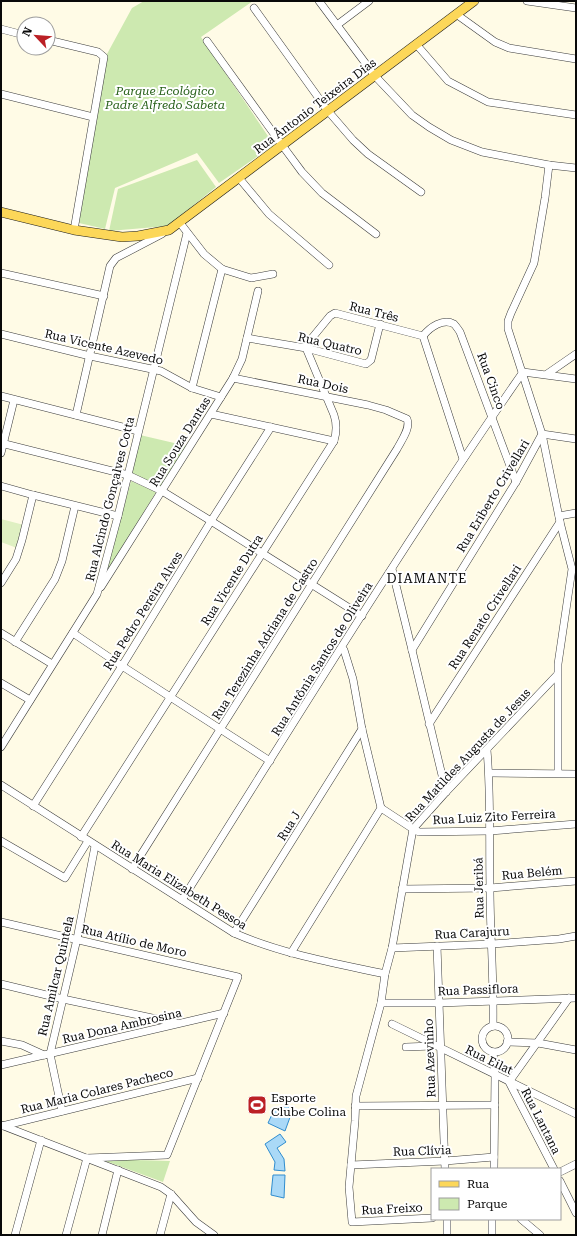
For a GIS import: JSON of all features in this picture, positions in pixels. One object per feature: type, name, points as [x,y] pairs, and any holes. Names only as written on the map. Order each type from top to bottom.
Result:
[{"type":"main road","name":"Rua Ântonio Teixeira Dias","points":[[169,230],[474,1]]},
{"type":"main road","points":[[1,212],[74,230],[122,237],[138,236],[169,230]]},
{"type":"street","points":[[319,1],[375,76],[412,115],[430,127],[451,140],[482,152],[549,165],[576,168]]},
{"type":"street","points":[[337,25],[369,1]]},
{"type":"street","points":[[527,1],[576,8]]},
{"type":"street","points":[[254,8],[328,111],[368,154],[421,192]]},
{"type":"street","points":[[456,14],[495,42],[509,48],[576,59]]},
{"type":"street","points":[[1,29],[16,33]]},
{"type":"street","points":[[207,41],[302,172],[322,193],[376,234]]},
{"type":"street","points":[[56,42],[98,52],[104,57],[74,230]]},
{"type":"street","points":[[416,44],[448,81],[488,102],[576,115]]},
{"type":"street","points":[[1,94],[93,117]]},
{"type":"street","points":[[549,165],[544,219],[534,264],[508,321],[508,329],[542,434],[560,519],[574,568],[557,675],[558,773]]},
{"type":"street","points":[[239,178],[269,214],[329,265]]},
{"type":"street","points":[[180,223],[204,254],[222,269],[251,278],[273,274]]},
{"type":"street","points":[[76,415],[110,266],[116,258],[169,230]]},
{"type":"street","name":"Rua Alcindo Gonçalves Cotta","points":[[1,747],[3,739],[30,700],[97,594],[118,516],[187,233]]},
{"type":"street","points":[[192,388],[222,269]]},
{"type":"street","points":[[1,273],[104,296]]},
{"type":"street","name":"Rua Souza Dantas","points":[[97,594],[233,378],[242,359],[258,291]]},
{"type":"street","name":"Rua Três","points":[[306,348],[307,344],[325,322],[335,313],[423,336]]},
{"type":"street","name":"Rua Cinco","points":[[423,336],[434,326],[445,322],[454,324],[460,332],[516,482]]},
{"type":"street","name":"Rua Quatro","points":[[247,338],[306,348],[366,364],[371,360],[380,324]]},
{"type":"street","name":"Rua Vicente Azevedo","points":[[1,334],[90,356],[161,371],[192,388],[221,397]]},
{"type":"street","points":[[423,336],[463,459]]},
{"type":"street","points":[[210,414],[334,441],[337,424],[306,348]]},
{"type":"street","points":[[547,374],[576,354]]},
{"type":"street","points":[[523,372],[576,379]]},
{"type":"street","name":"Rua Antônia Santos de Oliveira","points":[[182,900],[463,459],[523,372]]},
{"type":"street","name":"Rua Dois","points":[[233,378],[380,408],[407,419]]},
{"type":"street","points":[[1,396],[138,431]]},
{"type":"street","points":[[1,453],[2,443],[14,400]]},
{"type":"street","name":"Rua Terezinha Adriana de Castro","points":[[132,869],[397,450],[409,424],[407,419]]},
{"type":"street","name":"Rua Pedro Pereira Alves","points":[[33,806],[271,427]]},
{"type":"street","points":[[542,434],[576,439]]},
{"type":"street","name":"Rua Eriberto Crivellari","points":[[412,650],[516,482],[542,434]]},
{"type":"street","name":"Rua Vicente Dutra","points":[[81,837],[334,441]]},
{"type":"street","points":[[2,443],[128,475],[162,491],[362,616]]},
{"type":"street","points":[[1,486],[33,496],[118,516]]},
{"type":"street","points":[[1,583],[16,559],[33,496]]},
{"type":"street","points":[[15,642],[54,578],[62,561],[75,506]]},
{"type":"street","points":[[560,519],[576,513]]},
{"type":"street","name":"Rua Renato Crivellari","points":[[429,724],[560,519]]},
{"type":"street","points":[[392,569],[446,792]]},
{"type":"street","points":[[1,633],[52,664]]},
{"type":"street","points":[[73,633],[270,761]]},
{"type":"street","points":[[342,648],[344,650],[353,679],[362,729],[381,808],[413,829]]},
{"type":"street","name":"Rua Matildes Augusta de Jesus","points":[[352,1222],[349,1187],[358,1085],[382,1003],[385,974],[392,948],[413,829],[557,675]]},
{"type":"street","points":[[1,683],[30,700]]},
{"type":"street","name":"Rua J","points":[[234,933],[362,729]]},
{"type":"street","name":"Rua Jeribá","points":[[487,750],[489,773],[490,888],[494,1000],[493,1026]]},
{"type":"street","points":[[489,773],[576,774]]},
{"type":"street","name":"Rua Maria Elizabeth Pessoa","points":[[1,785],[234,933],[256,943],[291,953],[385,974]]},
{"type":"street","points":[[291,953],[381,808]]},
{"type":"street","name":"Rua Luiz Zito Ferreira","points":[[413,829],[419,832],[490,831],[576,824]]},
{"type":"street","points":[[1,840],[65,878],[88,841]]},
{"type":"street","name":"Rua Amilcar Quintela","points":[[62,1111],[47,1055],[63,999],[77,939],[95,846]]},
{"type":"street","name":"Rua Belém","points":[[402,889],[490,888],[576,881]]},
{"type":"street","name":"Rua Atílio de Moro","points":[[1,922],[238,977],[224,1013]]},
{"type":"street","name":"Rua Carajuru","points":[[392,948],[492,944],[560,939],[576,936]]},
{"type":"street","name":"Rua Azevinho","points":[[437,946],[439,1003],[437,1047],[443,1105],[445,1165]]},
{"type":"street","points":[[1,984],[63,999],[178,1023]]},
{"type":"street","points":[[509,1082],[572,998]]},
{"type":"street","name":"Rua Passiflora","points":[[382,1003],[439,1003],[572,998]]},
{"type":"street","points":[[87,1158],[167,1155],[224,1013]]},
{"type":"street","name":"Rua Dona Ambrosina","points":[[1,1065],[224,1013]]},
{"type":"street","name":"Rua Eilat","points":[[392,1024],[576,1114]]},
{"type":"street","points":[[493,1026],[497,1026],[504,1030],[508,1038],[507,1042],[504,1048],[497,1052],[493,1052],[486,1048],[482,1037],[486,1030],[493,1026]]},
{"type":"street","points":[[1,1041],[22,1045],[47,1055]]},
{"type":"street","points":[[507,1042],[538,1043],[576,1050]]},
{"type":"street","points":[[406,1047],[437,1047]]},
{"type":"street","points":[[493,1052],[495,1075],[494,1168]]},
{"type":"street","name":"Rua Maria Colares Pacheco","points":[[1,1125],[198,1078]]},
{"type":"street","name":"Rua Lantana","points":[[509,1082],[553,1168]]},
{"type":"street","points":[[355,1106],[495,1105]]},
{"type":"street","points":[[1,1125],[161,1187],[171,1194],[196,1222],[214,1235]]},
{"type":"street","points":[[15,1235],[41,1140]]},
{"type":"street","name":"Rua Clívia","points":[[351,1165],[445,1165],[494,1157]]},
{"type":"street","points":[[66,1235],[87,1158]]},
{"type":"street","points":[[561,1172],[576,1164]]},
{"type":"street","points":[[102,1235],[118,1170]]},
{"type":"street","points":[[561,1183],[576,1213]]},
{"type":"street","points":[[160,1235],[171,1194]]},
{"type":"street","name":"Rua Freixo","points":[[352,1222],[431,1218]]},
{"type":"street","points":[[447,1220],[448,1235]]},
{"type":"street","points":[[492,1220],[492,1235]]},
{"type":"street","points":[[522,1220],[540,1235]]},
{"type":"green space","name":"Parque Ecológico Padre Alfredo Sabeta","points":[[144,1],[253,1],[201,37],[274,145],[219,183],[197,153],[115,188],[105,229],[79,223],[107,54],[132,8]]},
{"type":"green space","points":[[197,160],[216,187],[168,226],[109,231],[118,189]]},
{"type":"green space","points":[[140,435],[187,446],[161,488],[131,473]]},
{"type":"green space","points":[[131,481],[156,492],[105,576]]},
{"type":"green space","points":[[1,519],[24,525],[17,548],[1,542]]},
{"type":"green space","points":[[100,1159],[170,1161],[163,1182]]},
{"type":"water","points":[[285,1105],[293,1109],[285,1131],[268,1123],[275,1108],[281,1110]]},
{"type":"water","points":[[280,1134],[286,1142],[277,1148],[284,1159],[285,1171],[274,1170],[275,1162],[265,1144]]},
{"type":"water","points":[[273,1175],[285,1175],[284,1198],[271,1195]]},
{"type":"place","name":"Esporte Clube Colina","points":[[257,1105]]},
{"type":"district","name":"DIAMANTE","points":[[427,578]]}]
